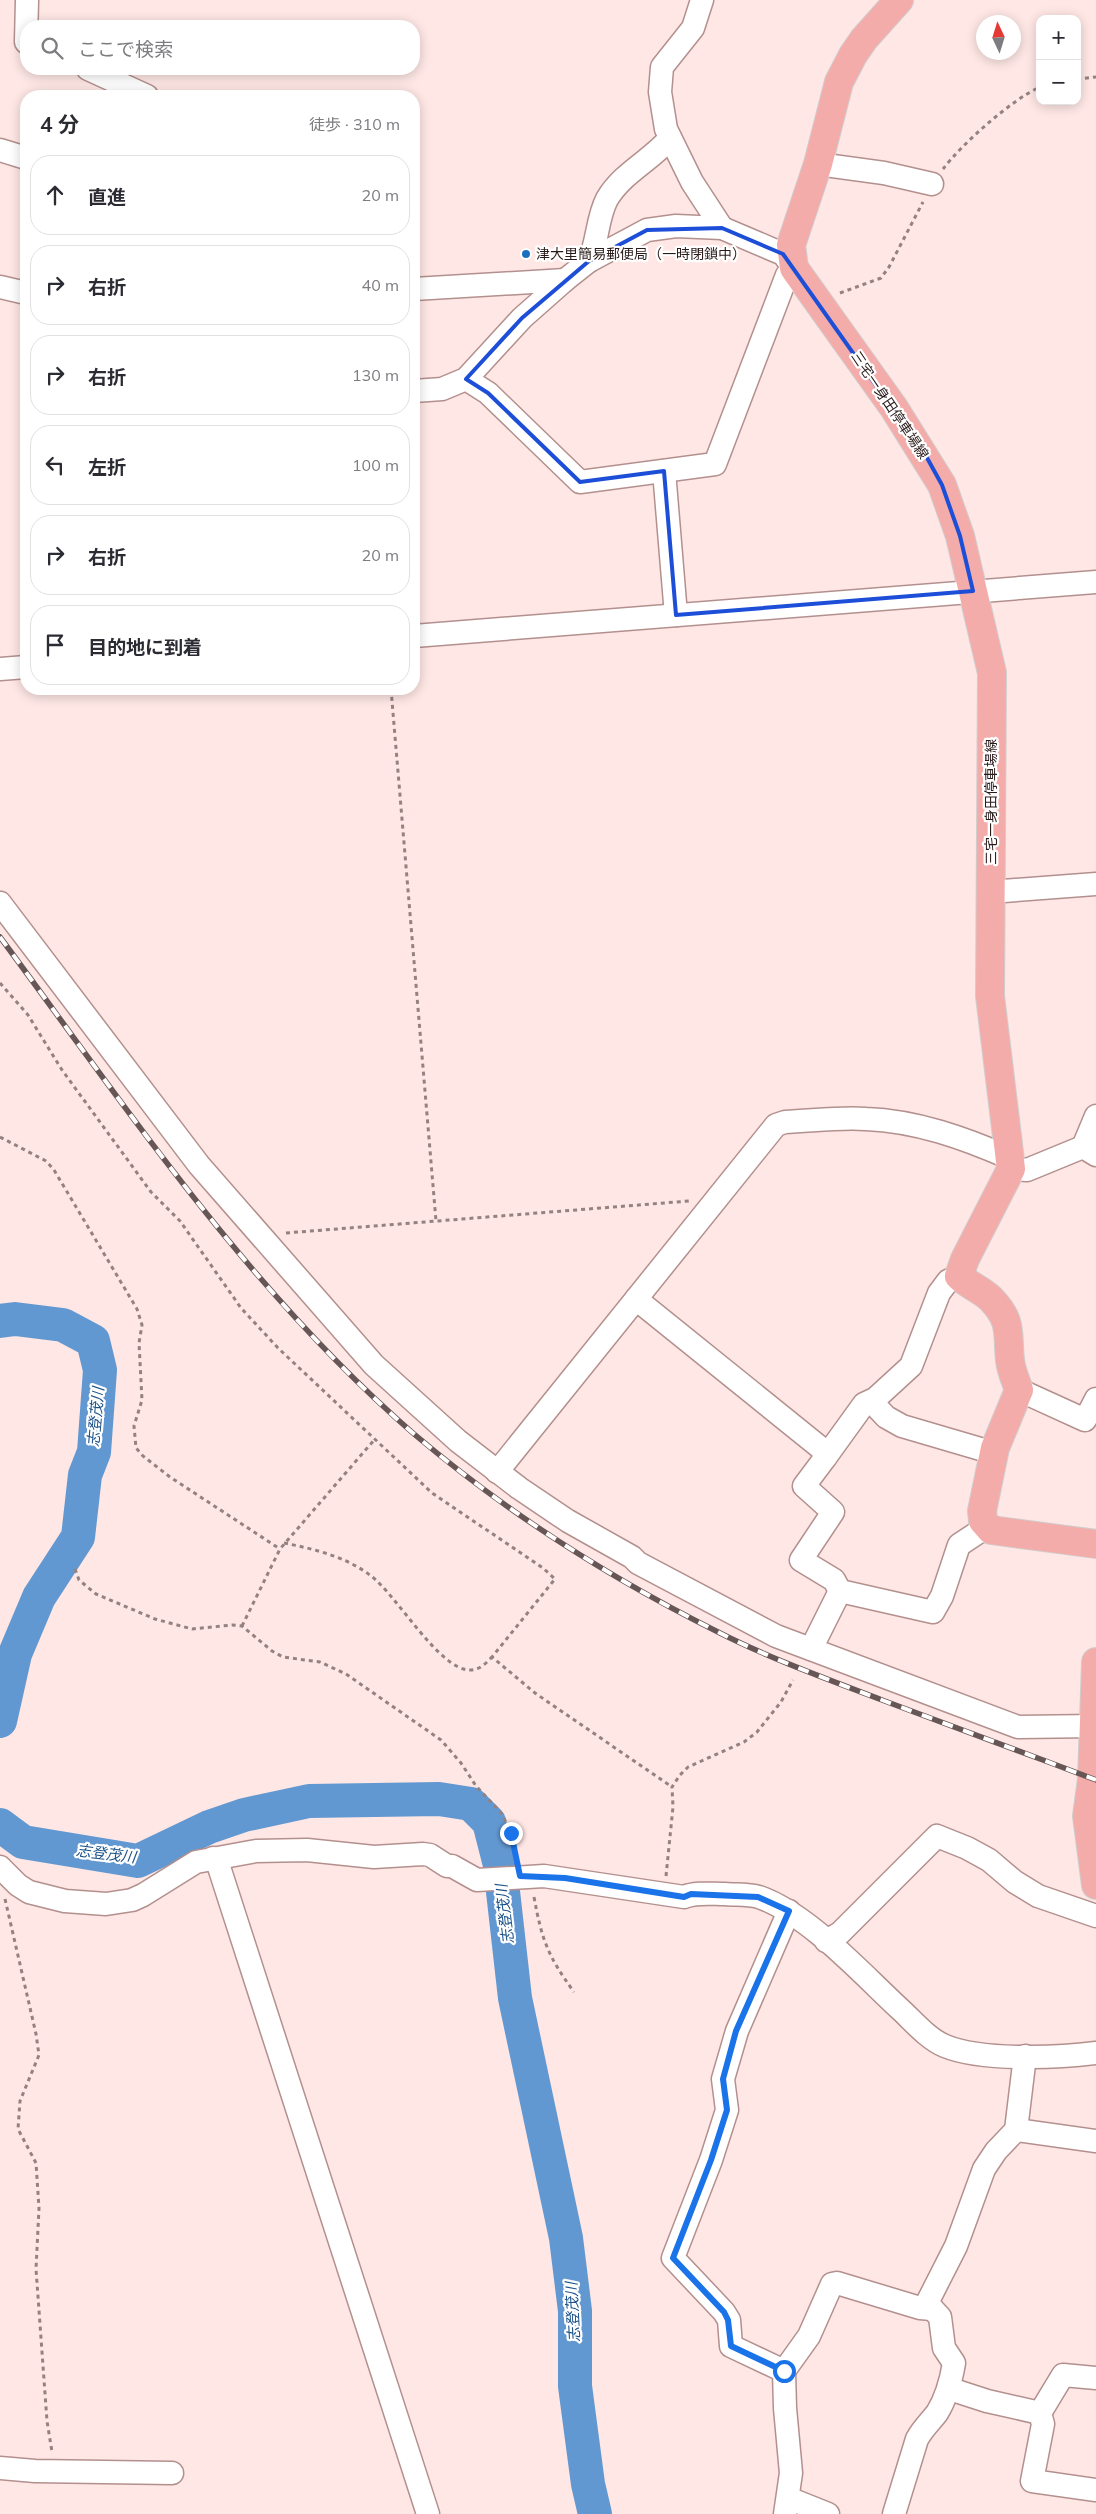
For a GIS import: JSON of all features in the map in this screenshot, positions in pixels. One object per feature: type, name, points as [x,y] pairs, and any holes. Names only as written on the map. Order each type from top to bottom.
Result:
[{"type":"main road","name":"三宅一身田停車場線","points":[[899,0],[864,39],[844,70],[833,101],[818,164],[791,245],[794,268],[894,408],[942,485],[960,536],[992,673],[990,996],[1011,1164]]},
{"type":"main road","points":[[1011,1164],[965,1259],[959,1276],[969,1286],[989,1296],[1004,1318],[1010,1331],[1012,1370],[1019,1390],[994,1453],[982,1512],[983,1521],[986,1527],[991,1530],[1096,1544]]},
{"type":"main road","points":[[1096,1662],[1092,1779],[1087,1816],[1096,1885]]},
{"type":"street","points":[[27,0],[27,20]]},
{"type":"street","points":[[702,0],[693,28],[662,67],[661,100],[666,129],[670,138],[692,182],[722,228]]},
{"type":"street","points":[[101,75],[134,90]]},
{"type":"street","points":[[589,261],[594,250],[602,213],[610,195],[634,168],[659,152],[670,138]]},
{"type":"street","points":[[0,150],[20,156]]},
{"type":"street","points":[[818,164],[884,173],[932,184]]},
{"type":"street","points":[[420,391],[442,389],[466,379],[522,318],[564,280],[589,261],[647,230],[676,226],[722,228],[782,254],[794,268],[786,275],[715,464],[580,482],[488,393],[466,379]]},
{"type":"street","points":[[420,290],[564,280]]},
{"type":"street","points":[[0,287],[20,292]]},
{"type":"street","points":[[664,471],[676,615]]},
{"type":"street","points":[[420,636],[1096,582]]},
{"type":"street","points":[[0,669],[20,667]]},
{"type":"street","points":[[990,892],[1096,884]]},
{"type":"street","points":[[0,903],[199,1165],[260,1236],[374,1365],[458,1441],[497,1472],[568,1521],[632,1557],[638,1563],[776,1636],[1018,1727],[1095,1726]]},
{"type":"street","points":[[497,1472],[714,1199],[776,1125],[785,1122],[865,1118],[889,1121],[950,1134],[1027,1170],[1090,1151],[1096,1116]]},
{"type":"street","points":[[959,1276],[948,1281],[939,1293],[911,1366],[897,1380],[871,1401],[864,1404],[804,1486],[833,1512],[801,1560],[834,1580],[840,1590],[933,1612],[942,1596],[959,1545],[986,1527]]},
{"type":"street","points":[[636,1298],[822,1449],[825,1458]]},
{"type":"street","points":[[1019,1390],[1085,1420],[1096,1399]]},
{"type":"street","points":[[871,1401],[886,1417],[902,1426],[994,1453]]},
{"type":"street","points":[[811,1648],[840,1590]]},
{"type":"street","points":[[826,1941],[840,1933],[937,1836],[967,1848],[989,1860],[1015,1882],[1038,1896],[1096,1916]]},
{"type":"street","points":[[0,1867],[18,1885],[29,1892],[66,1901],[106,1904],[132,1900],[186,1866],[213,1858],[280,1849],[374,1857],[430,1855],[447,1866],[452,1866],[477,1880],[523,1876],[582,1880],[684,1897],[691,1894],[758,1897],[789,1911],[826,1941],[924,2032],[945,2046],[973,2054],[1056,2058],[1096,2053]]},
{"type":"street","points":[[213,1858],[219,1867],[428,2514]]},
{"type":"street","points":[[784,2371],[731,2346],[728,2320],[724,2312],[673,2258],[711,2160],[727,2110],[723,2079],[736,2031],[789,1911]]},
{"type":"street","points":[[894,2514],[917,2439],[923,2427],[936,2413],[950,2389],[954,2363],[944,2348],[940,2317],[927,2303],[956,2246],[984,2169],[996,2151],[1016,2130],[1025,2056]]},
{"type":"street","points":[[1016,2130],[1096,2141]]},
{"type":"street","points":[[828,2514],[787,2506],[791,2473],[785,2408],[784,2371],[809,2336],[832,2284],[837,2283],[920,2308],[932,2308]]},
{"type":"street","points":[[1096,2378],[1063,2375],[1040,2413],[1043,2424],[1032,2481],[1096,2490]]},
{"type":"street","points":[[950,2389],[986,2401],[1040,2413]]},
{"type":"street","points":[[0,2468],[172,2473]]},
{"type":"path","points":[[1081,79],[1096,77]]},
{"type":"path","points":[[392,695],[436,1221]]},
{"type":"path","points":[[0,983],[28,1016],[62,1070],[151,1192],[180,1221],[241,1308],[316,1386],[432,1493],[543,1568],[556,1579],[492,1657],[480,1668],[472,1670],[453,1664],[430,1643],[387,1589],[367,1573],[323,1551],[284,1543]]},
{"type":"path","points":[[0,1138],[46,1161],[54,1170],[137,1310],[142,1325],[139,1343],[142,1400],[134,1426],[136,1448],[143,1456],[170,1477],[280,1549]]},
{"type":"path","points":[[260,1236],[714,1199]]},
{"type":"path","points":[[242,1626],[284,1543],[375,1439]]},
{"type":"path","points":[[75,1569],[79,1580],[96,1594],[155,1619],[192,1629],[232,1625],[242,1626],[272,1651],[283,1657],[320,1662],[346,1674],[441,1740],[505,1818],[546,1950],[552,1962],[574,1992]]},
{"type":"path","points":[[492,1657],[535,1693],[672,1787]]},
{"type":"path","points":[[691,1894],[669,1883],[666,1875],[673,1807],[672,1787],[688,1767],[744,1742],[758,1732],[777,1708],[793,1680]]},
{"type":"path","points":[[6,1893],[5,1904],[36,2034],[39,2055],[23,2090],[18,2123],[21,2136],[36,2163],[39,2208],[36,2269],[52,2471]]},
{"type":"highlighted area","points":[[722,228],[783,254],[794,268],[926,456],[942,485],[960,536],[973,591],[676,615],[664,471],[580,482],[488,393],[466,379],[522,318],[589,261],[647,230]]},
{"type":"waterway","name":"志登茂川","points":[[0,1321],[15,1319],[63,1325],[93,1341],[100,1370],[94,1452],[85,1475],[78,1537],[39,1597],[15,1654],[0,1721]]},
{"type":"waterway","name":"志登茂川","points":[[0,1825],[23,1842],[138,1861],[209,1827],[244,1815],[309,1801],[439,1799],[471,1804],[489,1822],[500,1865],[515,1998],[566,2238],[575,2311],[575,2386],[588,2484],[595,2514]]},
{"type":"railway","points":[[0,937],[144,1133],[245,1260],[298,1321],[354,1379],[449,1463],[522,1517],[560,1542],[638,1589],[718,1632],[758,1651],[820,1676],[1096,1780]]},
{"type":"place","name":"津大里簡易郵便局（一時閉鎖中）","points":[[526,254]]},
{"type":"route","points":[[511,1833],[520,1876],[565,1878],[684,1897],[691,1894],[747,1895],[758,1897],[789,1911],[736,2031],[723,2079],[727,2110],[711,2160],[673,2258],[724,2312],[730,2329],[731,2346],[784,2371]]}]
